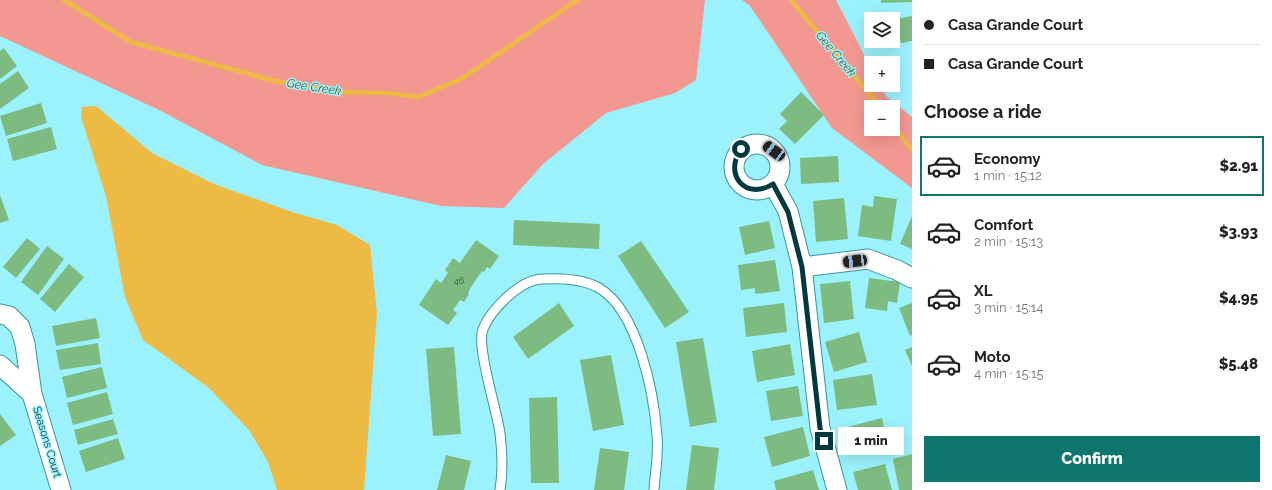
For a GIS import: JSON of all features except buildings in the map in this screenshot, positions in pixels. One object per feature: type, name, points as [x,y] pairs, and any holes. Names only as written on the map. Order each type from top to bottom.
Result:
[{"type":"street","points":[[773,184],[788,212],[802,267],[820,428],[837,490]]},
{"type":"street","points":[[802,267],[868,259],[898,270],[912,278]]},
{"type":"street","name":"Seasons Court","points":[[0,314],[9,316],[20,327],[25,344],[32,394],[61,490]]},
{"type":"street","name":"Seasons Court","points":[[0,365],[32,394]]},
{"type":"lane","points":[[500,490],[500,432],[482,349],[482,330],[492,313],[510,295],[526,283],[541,279],[577,281],[599,287],[614,299],[627,318],[638,341],[648,379],[657,437],[654,490]]},
{"type":"shaded area","points":[[0,0],[705,0],[696,80],[675,93],[606,113],[543,164],[504,208],[441,206],[262,165],[161,111],[0,36]]},
{"type":"shaded area","points":[[742,0],[836,0],[865,56],[864,92],[884,92],[891,100],[864,100],[864,136],[900,136],[900,107],[912,117],[912,188],[832,128],[750,6]]},
{"type":"shaded area","points":[[96,106],[152,153],[214,184],[292,212],[337,225],[370,245],[377,313],[364,490],[277,490],[268,462],[249,430],[209,388],[143,340],[125,297],[106,196],[81,117],[82,107]]},
{"type":"waterway","name":"Gee Creek","points":[[64,0],[131,42],[275,81],[335,92],[388,93],[418,97],[463,78],[577,0]]},
{"type":"waterway","name":"Gee Creek","points":[[791,0],[874,100]]},
{"type":"waterway","name":"Gee Creek","points":[[900,134],[912,149]]},
{"type":"route","points":[[741,149],[733,166],[735,175],[740,183],[747,188],[756,190],[765,189],[773,184],[788,212],[802,267],[820,428],[824,441]]}]
